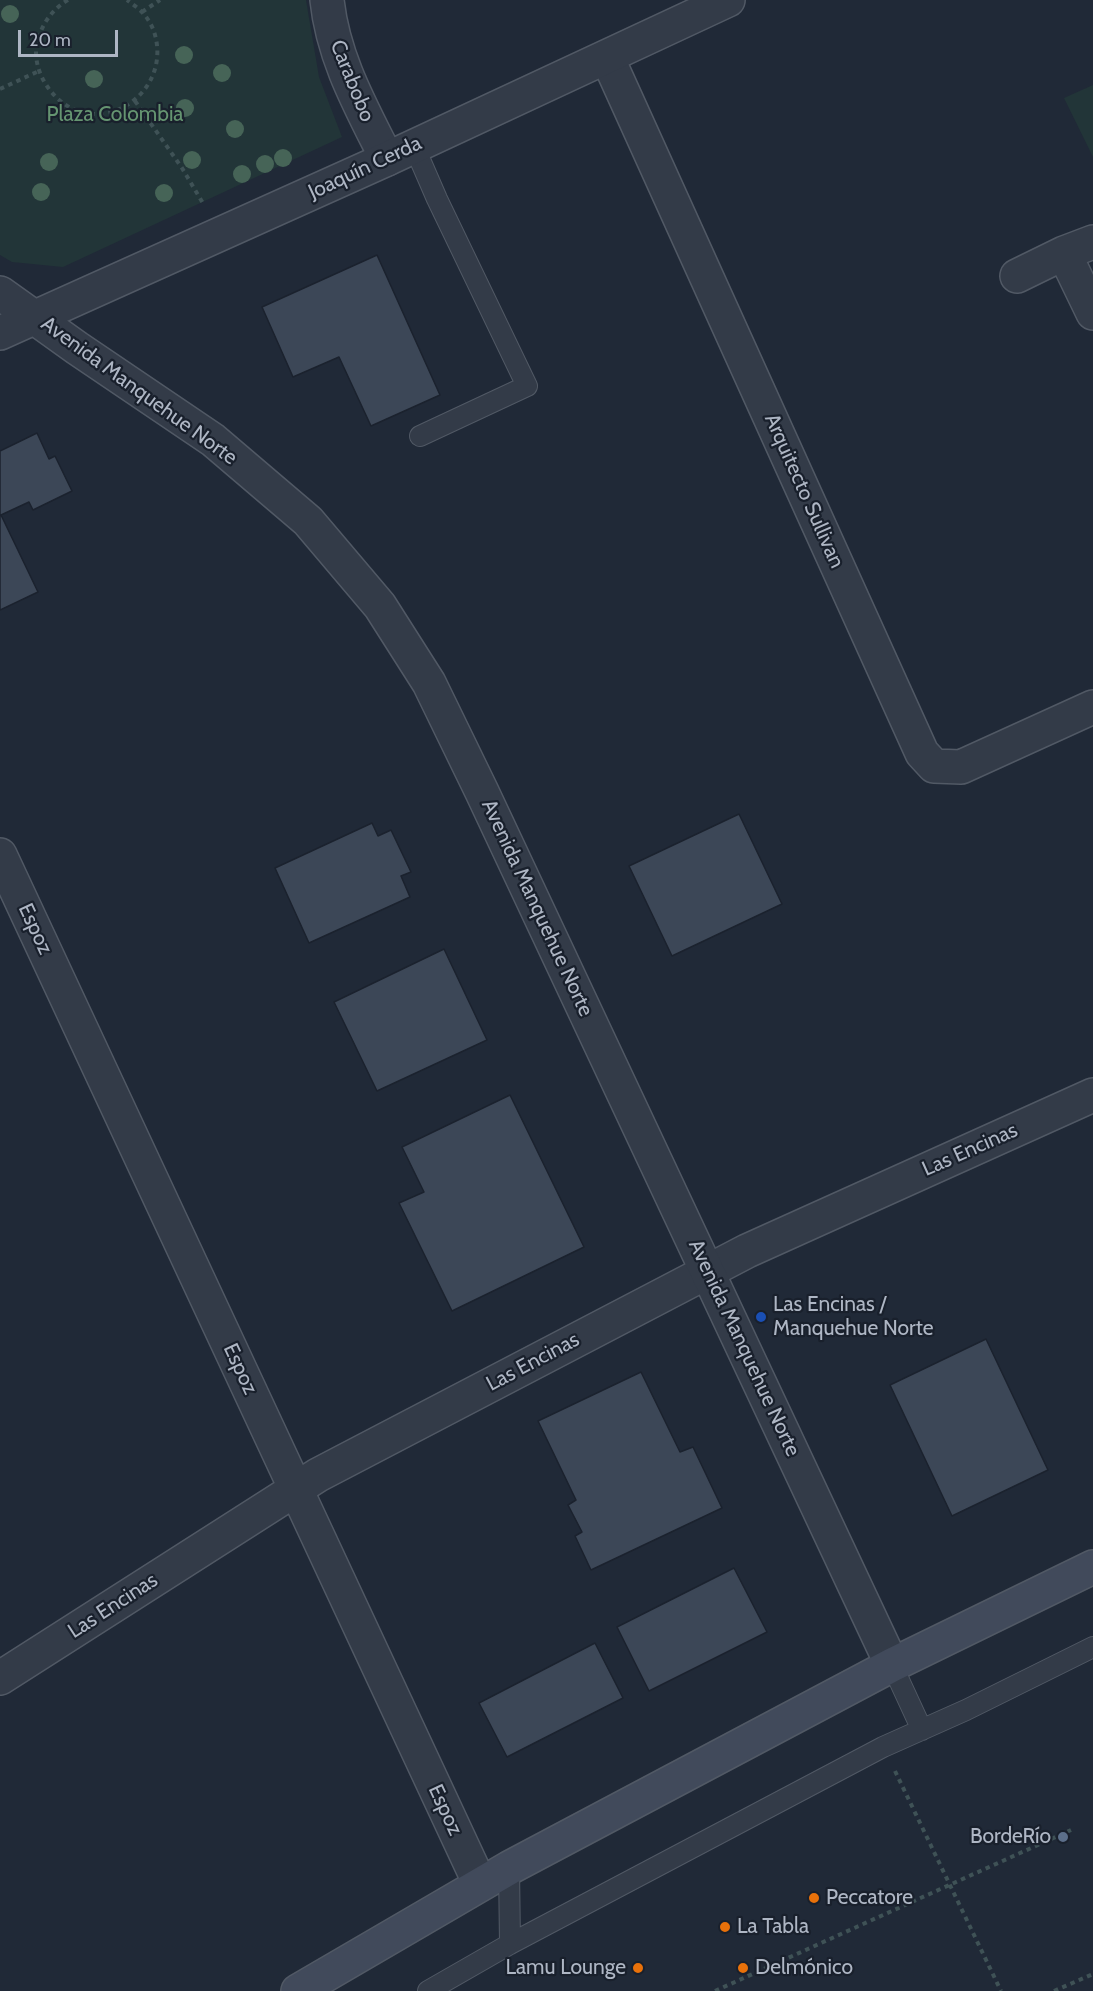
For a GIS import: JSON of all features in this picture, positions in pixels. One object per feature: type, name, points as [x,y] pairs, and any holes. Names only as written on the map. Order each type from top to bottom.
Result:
[{"type":"main road","points":[[298,1991],[509,1868],[892,1665],[1093,1567]]},
{"type":"street","name":"Carabobo","points":[[327,0],[335,45],[344,71],[400,152]]},
{"type":"street","name":"Joaquín Cerda","points":[[0,333],[728,0]]},
{"type":"street","name":"Arquitecto Sullivan","points":[[607,57],[922,753],[934,766],[961,767],[1093,707]]},
{"type":"street","points":[[1017,276],[1078,247],[1093,313]]},
{"type":"street","name":"Avenida Manquehue Norte","points":[[0,293],[213,440],[308,521],[380,606],[429,683],[892,1665]]},
{"type":"street","name":"Espoz","points":[[0,855],[480,1884]]},
{"type":"street","name":"Las Encinas","points":[[0,1678],[318,1475],[747,1251],[1093,1095]]},
{"type":"lane","points":[[400,152],[442,209],[527,386],[420,436]]},
{"type":"lane","points":[[428,1991],[510,1944],[883,1748],[1093,1647]]},
{"type":"lane","points":[[892,1665],[922,1730]]},
{"type":"lane","points":[[509,1868],[510,1944]]},
{"type":"path","points":[[66,0],[50,14],[40,33],[36,52],[39,71],[48,88],[61,102],[79,111],[98,114],[117,110],[135,101],[148,87],[156,69],[158,50],[154,30],[142,12],[127,0]]},
{"type":"path","points":[[142,12],[160,0]]},
{"type":"path","points":[[0,89],[39,71]]},
{"type":"path","points":[[135,101],[207,208]]},
{"type":"path","points":[[715,1991],[1071,1830]]},
{"type":"path","points":[[950,1883],[1001,1991]]},
{"type":"path","points":[[1054,1991],[1093,1974]]},
{"type":"green space","name":"Plaza Colombia","points":[[0,0],[306,0],[319,77],[342,137],[63,267],[12,262],[0,255]]},
{"type":"green space","points":[[1093,85],[1093,157],[1064,98]]},
{"type":"building","points":[[377,255],[440,395],[371,426],[339,357],[293,377],[262,307]]},
{"type":"building","points":[[37,433],[49,459],[55,456],[72,491],[33,510],[29,502],[1,515],[38,592],[0,610],[0,451]]},
{"type":"building","points":[[739,814],[782,904],[672,956],[629,866]]},
{"type":"building","points":[[372,823],[378,836],[391,830],[411,872],[401,876],[410,897],[309,943],[275,868]]},
{"type":"building","points":[[444,949],[487,1040],[377,1091],[334,1002]]},
{"type":"building","points":[[510,1095],[584,1247],[452,1311],[399,1203],[424,1192],[402,1147]]},
{"type":"building","points":[[986,1339],[1048,1470],[952,1516],[890,1385]]},
{"type":"building","points":[[641,1372],[680,1452],[693,1447],[722,1508],[591,1570],[575,1536],[582,1532],[568,1505],[576,1500],[538,1421]]},
{"type":"building","points":[[734,1568],[767,1632],[649,1691],[617,1627]]},
{"type":"building","points":[[595,1643],[623,1698],[507,1757],[479,1703]]},
{"type":"place","name":"Las Encinas / Manquehue Norte","points":[[761,1317]]},
{"type":"place","name":"BordeRío","points":[[1063,1837]]},
{"type":"place","name":"Peccatore","points":[[814,1898]]},
{"type":"place","name":"La Tabla","points":[[725,1927]]},
{"type":"place","name":"Lamu Lounge","points":[[638,1968]]},
{"type":"place","name":"Delmónico","points":[[743,1968]]}]
